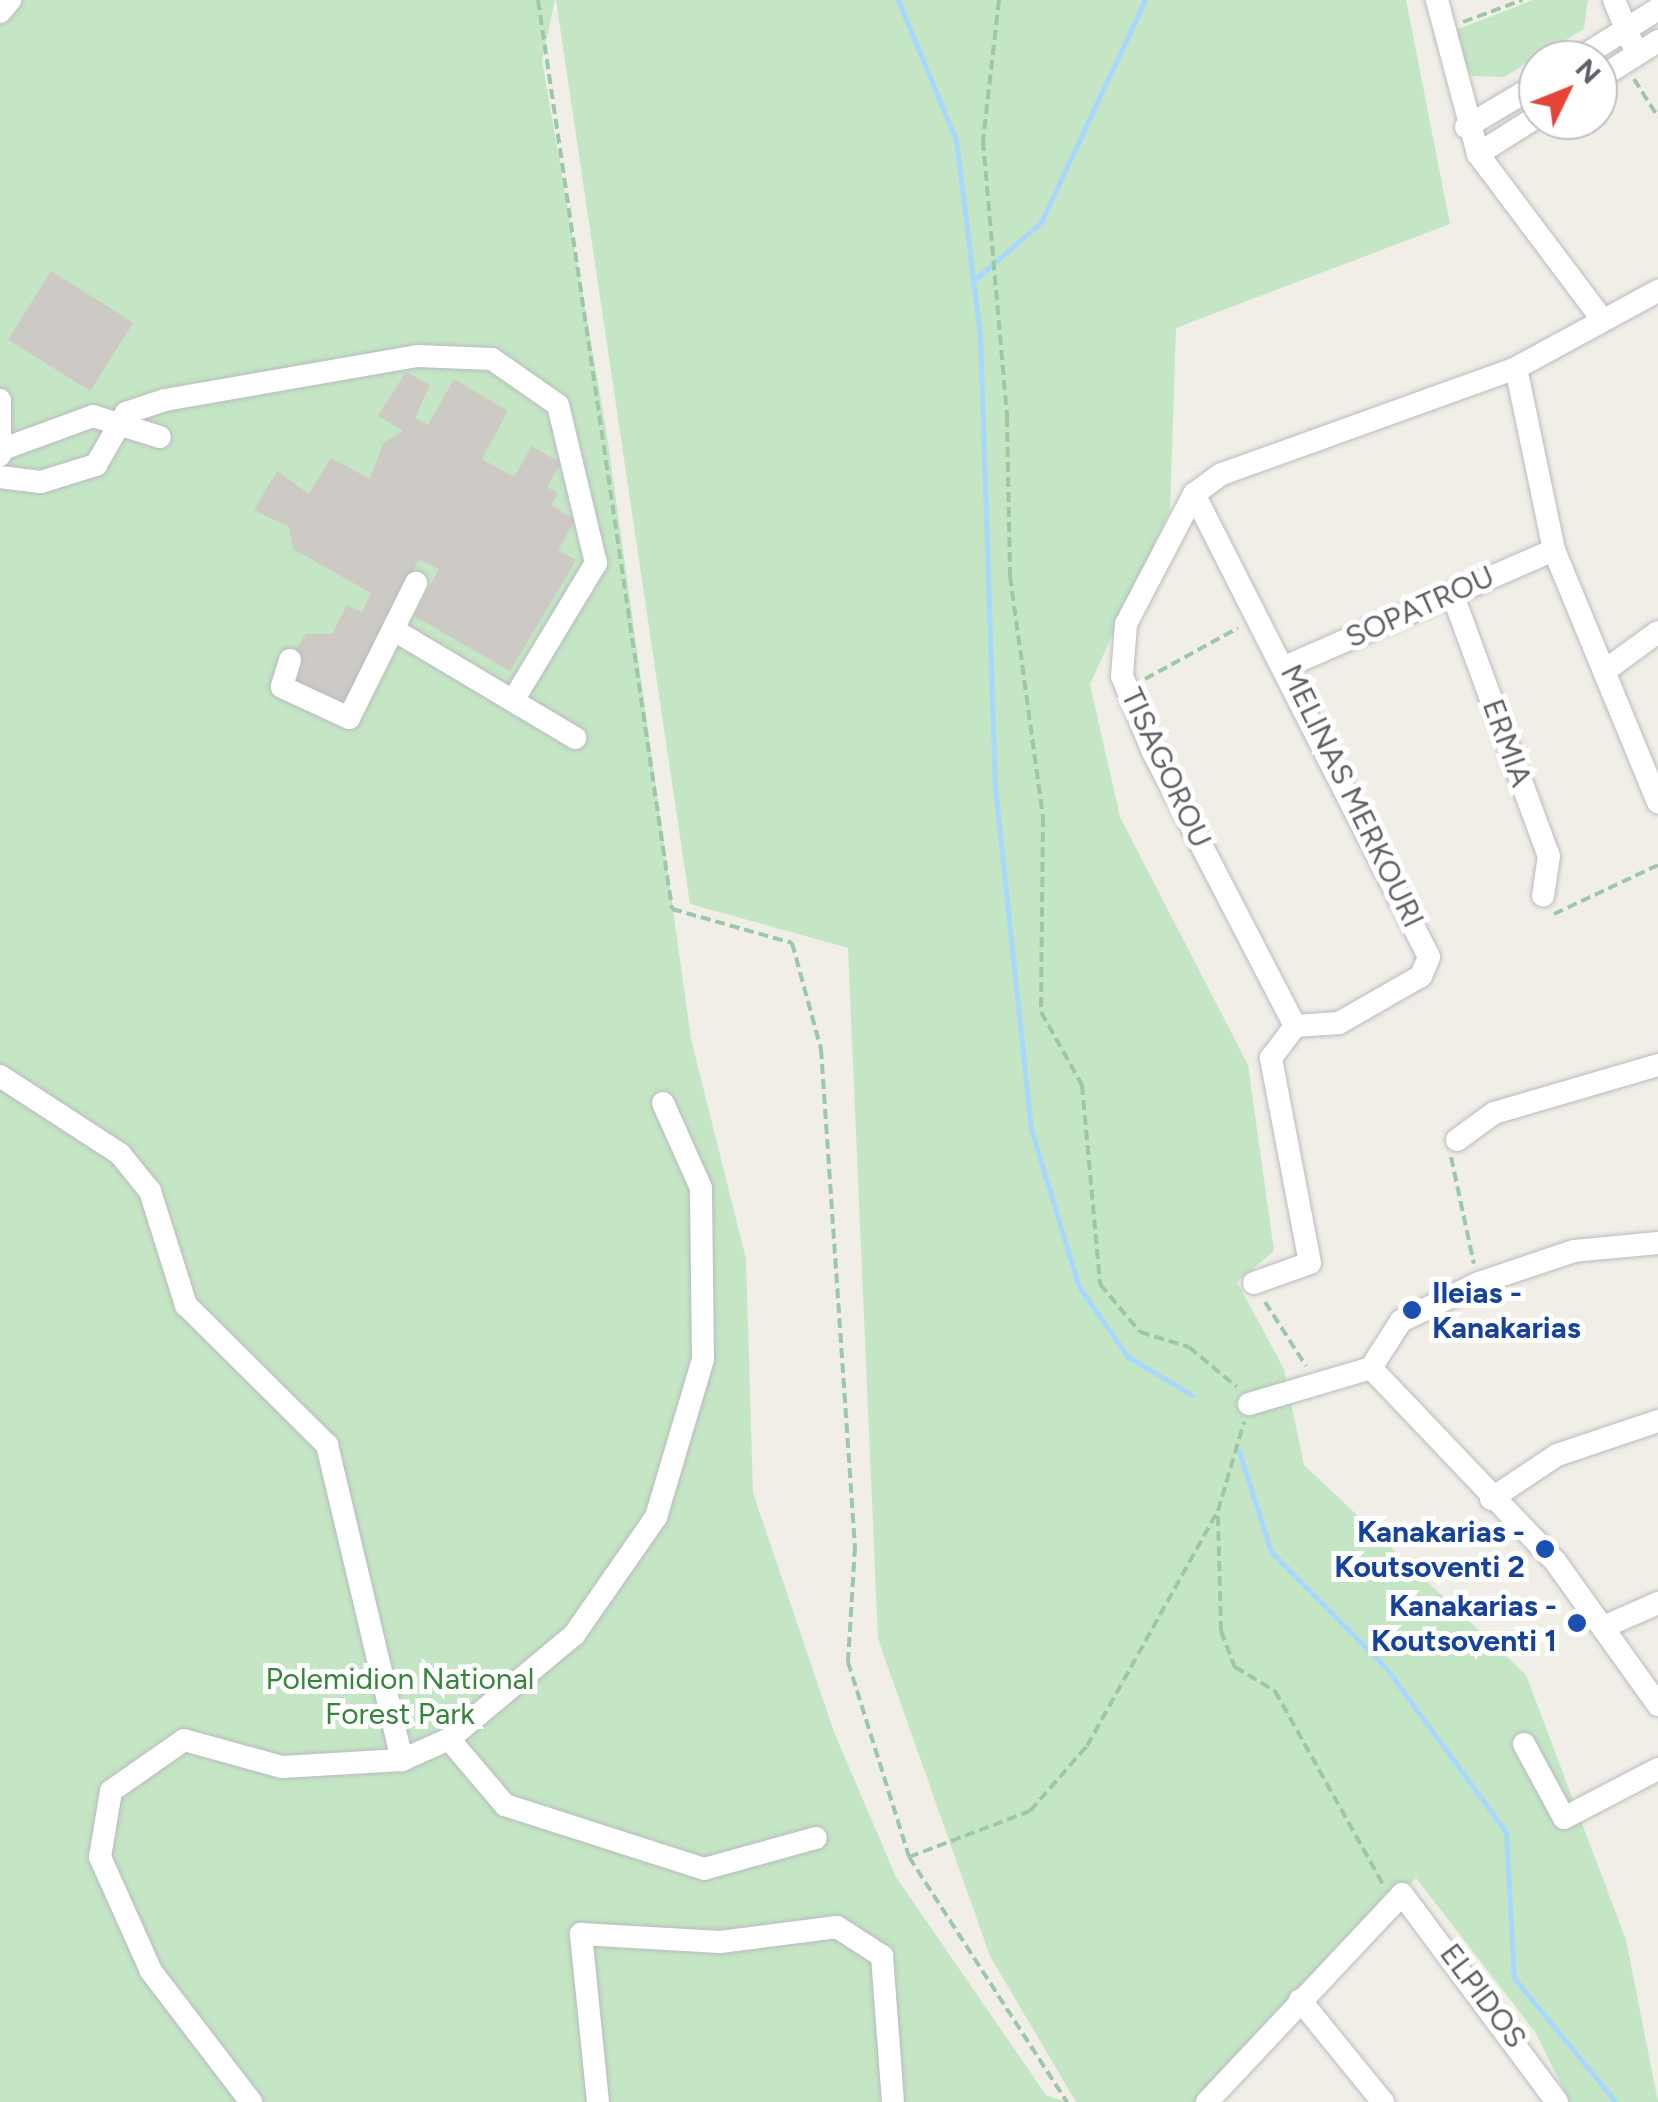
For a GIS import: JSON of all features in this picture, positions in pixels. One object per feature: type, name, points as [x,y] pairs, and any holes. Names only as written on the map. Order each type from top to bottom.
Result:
[{"type":"street","points":[[0,12],[10,0]]},
{"type":"street","points":[[1437,0],[1440,31],[1466,128],[1478,154],[1602,320]]},
{"type":"street","points":[[1614,0],[1625,30],[1640,52],[1618,66]]},
{"type":"street","points":[[1609,40],[1658,9]]},
{"type":"street","points":[[1466,128],[1518,96]]},
{"type":"street","points":[[1478,154],[1518,129]]},
{"type":"street","points":[[1194,494],[1248,460],[1516,368],[1658,291]]},
{"type":"street","points":[[0,477],[63,475],[106,458],[119,419],[165,400],[433,354],[492,359],[530,379],[567,424],[596,563],[514,699]]},
{"type":"street","points":[[1516,368],[1554,550],[1658,802]]},
{"type":"street","points":[[0,400],[1,452],[94,416],[119,419],[160,437]]},
{"type":"street","points":[[49,432],[63,475]]},
{"type":"street","name":"MELINAS MERKOURI","points":[[1194,494],[1288,666],[1429,957],[1421,976],[1339,1023],[1295,1026]]},
{"type":"street","name":"TISAGOROU","points":[[1194,494],[1126,624],[1128,689],[1295,1026]]},
{"type":"street","name":"SOPATROU","points":[[1288,666],[1554,550]]},
{"type":"street","points":[[290,660],[282,687],[344,720],[416,584]]},
{"type":"street","name":"ERMIA","points":[[1452,593],[1549,856],[1542,896]]},
{"type":"street","points":[[394,630],[574,738]]},
{"type":"street","points":[[1606,670],[1658,632]]},
{"type":"street","points":[[1254,1283],[1310,1263],[1272,1058],[1295,1026]]},
{"type":"street","points":[[1456,1140],[1494,1113],[1658,1065]]},
{"type":"street","points":[[0,1076],[120,1154],[150,1191],[186,1305],[328,1445],[402,1760]]},
{"type":"street","points":[[251,2102],[150,1971],[100,1857],[111,1791],[184,1740],[282,1766],[402,1760],[449,1739],[574,1635],[656,1517],[703,1359],[701,1188],[662,1103]]},
{"type":"street","points":[[1371,1368],[1384,1338],[1479,1283],[1574,1251],[1658,1244]]},
{"type":"street","points":[[1250,1404],[1371,1368]]},
{"type":"street","points":[[1371,1368],[1608,1624],[1658,1705]]},
{"type":"street","points":[[1492,1499],[1557,1455],[1658,1420]]},
{"type":"street","points":[[1608,1624],[1658,1603]]},
{"type":"street","points":[[449,1739],[505,1805],[704,1869],[816,1838]]},
{"type":"street","points":[[1524,1744],[1564,1818],[1658,1769]]},
{"type":"street","points":[[1207,2102],[1402,1894]]},
{"type":"street","name":"ELPIDOS","points":[[1402,1894],[1558,2102]]},
{"type":"street","points":[[598,2102],[581,1934],[720,1942],[837,1926],[882,1956],[893,2102]]},
{"type":"street","points":[[1300,2000],[1383,2102]]},
{"type":"path","points":[[538,0],[672,909],[792,943],[821,1049],[855,1547],[848,1662],[909,1857],[1067,2102]]},
{"type":"path","points":[[909,1857],[1030,1811],[1109,1712],[1218,1512],[1250,1404],[1220,1367],[1140,1332],[1100,1284],[1082,1085],[1041,1012],[1044,817],[1010,576],[1007,417],[983,141],[998,0]]},
{"type":"path","points":[[1440,31],[1522,0]]},
{"type":"path","points":[[1640,52],[1658,117]]},
{"type":"path","points":[[1128,689],[1261,615]]},
{"type":"path","points":[[1542,896],[1552,916],[1658,865]]},
{"type":"path","points":[[1456,1140],[1449,1163],[1479,1283]]},
{"type":"path","points":[[1254,1283],[1310,1372]]},
{"type":"path","points":[[1218,1512],[1220,1632],[1235,1667],[1275,1691],[1376,1882],[1402,1894]]},
{"type":"green space","name":"Polemidion National Forest Park","points":[[0,0],[555,0],[542,60],[607,435],[691,1039],[746,1259],[753,1493],[834,1732],[896,1877],[1046,2095],[1066,2102],[0,2102]]},
{"type":"green space","points":[[556,0],[1406,0],[1450,224],[1176,328],[1170,510],[1090,684],[1120,817],[1248,1065],[1274,1251],[1237,1282],[1284,1369],[1304,1465],[1526,1675],[1626,1940],[1658,2102],[1570,2102],[1535,2032],[1416,1878],[1201,2102],[1076,2102],[990,1956],[878,1639],[848,948],[690,904]]},
{"type":"green space","points":[[1533,0],[1588,0],[1584,29],[1566,40],[1518,40],[1518,69],[1504,77],[1472,76],[1448,33]]},
{"type":"building","points":[[51,271],[133,322],[90,391],[8,340]]},
{"type":"building","points":[[406,372],[430,385],[415,418],[428,425],[454,379],[508,411],[482,459],[514,477],[532,446],[561,463],[547,487],[558,493],[551,505],[575,520],[558,550],[576,560],[510,671],[414,616],[439,569],[419,559],[344,707],[289,681],[301,657],[293,653],[306,634],[332,634],[347,605],[362,612],[371,593],[293,549],[289,527],[254,510],[277,471],[309,494],[331,458],[370,479],[383,443],[403,431],[378,416]]},
{"type":"waterway","points":[[898,0],[956,140],[980,336],[995,787],[1031,1129],[1079,1287],[1128,1357],[1192,1395]]},
{"type":"waterway","points":[[973,281],[1041,222],[1145,0]]},
{"type":"waterway","points":[[1239,1451],[1271,1552],[1386,1668],[1506,1832],[1514,1978],[1616,2102]]},
{"type":"place","name":"Ileias - Kanakarias","points":[[1412,1310]]},
{"type":"place","name":"Kanakarias - Koutsoventi 2","points":[[1545,1549]]},
{"type":"place","name":"Kanakarias - Koutsoventi 1","points":[[1577,1623]]}]
